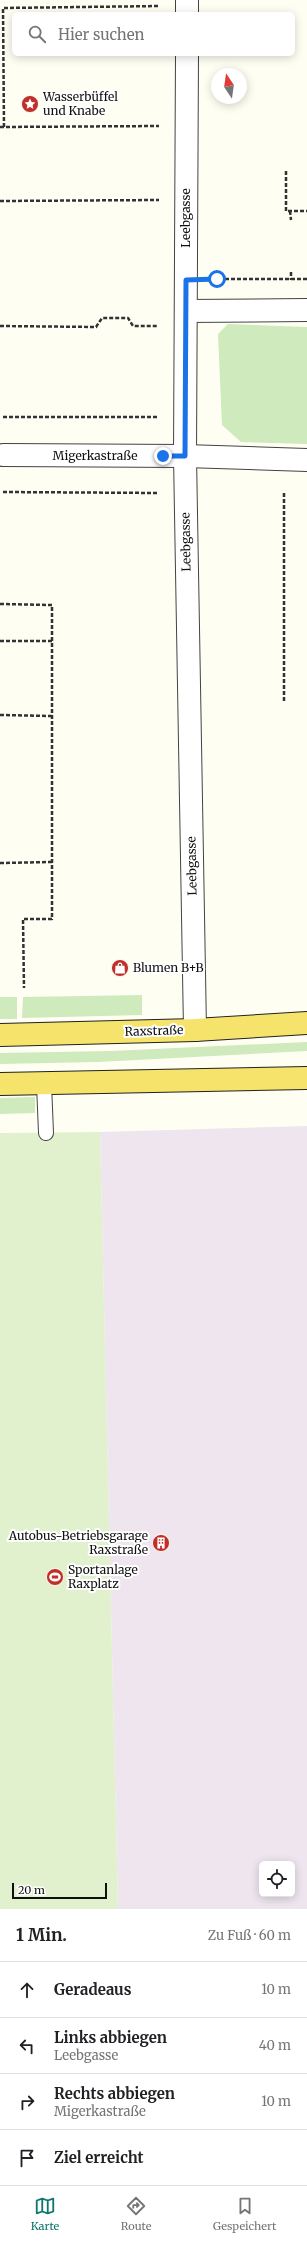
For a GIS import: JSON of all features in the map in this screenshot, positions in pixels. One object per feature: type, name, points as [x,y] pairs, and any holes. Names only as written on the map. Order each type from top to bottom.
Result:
[{"type":"main road","name":"Raxstraße","points":[[0,1035],[195,1030],[307,1023]]},
{"type":"main road","points":[[0,1084],[307,1078]]},
{"type":"street","name":"Leebgasse","points":[[187,56],[185,456],[195,1030]]},
{"type":"street","points":[[186,319],[307,310]]},
{"type":"street","name":"Migerkastraße","points":[[3,455],[185,456],[307,460]]},
{"type":"lane","points":[[44,1084],[46,1132]]},
{"type":"path","points":[[186,126],[2,126],[4,60],[3,8],[187,6]]},
{"type":"path","points":[[286,170],[286,211],[307,211]]},
{"type":"path","points":[[0,201],[186,200]]},
{"type":"path","points":[[290,211],[291,220]]},
{"type":"path","points":[[186,280],[307,279]]},
{"type":"path","points":[[0,326],[96,327],[102,318],[128,318],[133,326],[186,319]]},
{"type":"path","points":[[4,417],[185,417]]},
{"type":"path","points":[[3,492],[186,493]]},
{"type":"path","points":[[284,493],[284,701]]},
{"type":"path","points":[[0,604],[52,604],[52,919],[23,919],[24,988]]},
{"type":"path","points":[[0,641],[52,641]]},
{"type":"path","points":[[0,715],[52,716]]},
{"type":"path","points":[[0,863],[52,862]]},
{"type":"shaded area","name":"Autobus-Betriebsgarage Raxstraße","points":[[307,1126],[307,1909],[118,1909],[100,1132]]},
{"type":"green space","points":[[228,324],[307,327],[307,444],[241,442],[222,425],[218,334]]},
{"type":"green space","points":[[142,995],[142,1015],[22,1018],[23,997]]},
{"type":"green space","points":[[0,997],[17,997],[17,1019],[0,1019]]},
{"type":"green space","points":[[307,1042],[307,1051],[98,1062],[0,1064],[0,1053],[111,1051]]},
{"type":"green space","points":[[35,1097],[35,1113],[0,1114],[0,1098]]},
{"type":"green space","name":"Sportanlage Raxplatz","points":[[100,1132],[118,1909],[0,1909],[0,1133]]},
{"type":"place","name":"Wasserbüffel und Knabe","points":[[30,104]]},
{"type":"place","name":"Blumen B+B","points":[[120,968]]},
{"type":"place","name":"Autobus-Betriebsgarage Raxstraße","points":[[161,1543]]},
{"type":"place","name":"Sportanlage Raxplatz","points":[[55,1577]]},
{"type":"route","points":[[163,456],[185,456],[186,280],[217,279]]}]
